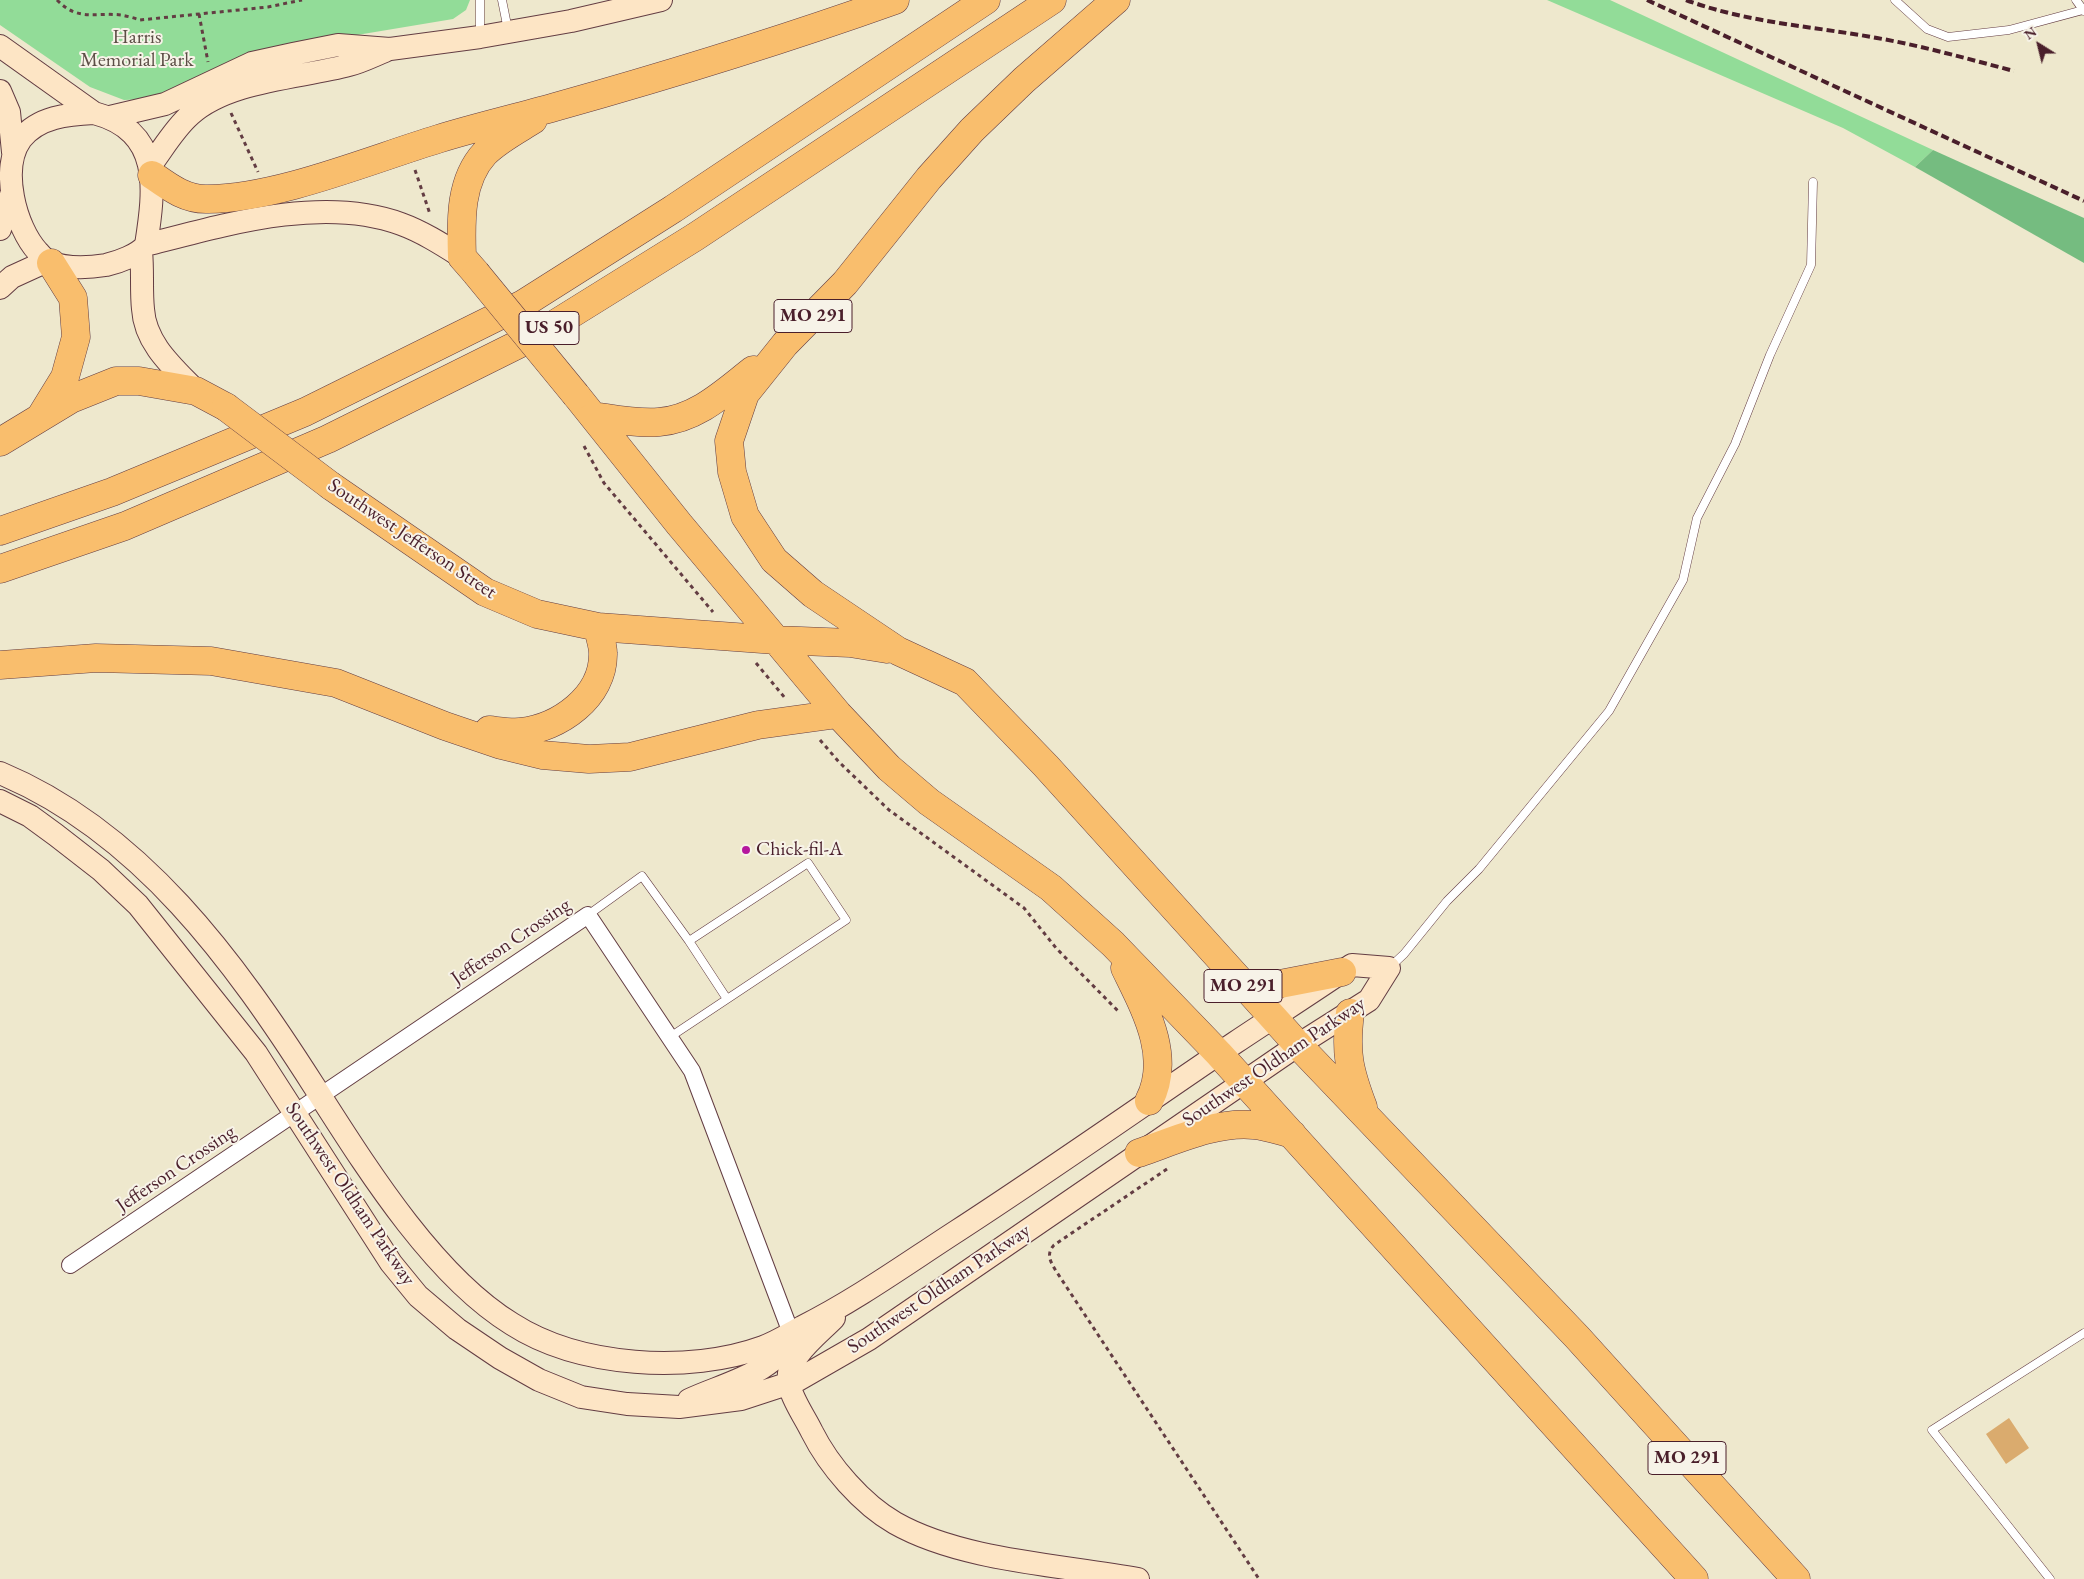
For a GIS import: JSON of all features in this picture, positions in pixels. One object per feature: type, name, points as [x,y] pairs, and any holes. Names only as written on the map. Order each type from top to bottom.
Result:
[{"type":"highway","points":[[151,171],[185,196],[205,200],[229,198],[293,184],[439,139],[802,33],[895,0]]},
{"type":"highway","name":"US 50","points":[[0,531],[112,492],[305,412],[523,304],[673,209],[986,0]]},
{"type":"highway","name":"US 50","points":[[0,569],[125,526],[328,439],[538,334],[695,237],[1052,0]]},
{"type":"highway","name":"MO 291","points":[[1116,0],[1024,80],[972,130],[929,178],[845,283],[785,344],[744,394],[729,441],[732,472],[745,516],[774,560],[813,594],[898,651],[965,682],[1046,766],[1298,1046],[1577,1337],[1796,1579]]},
{"type":"highway","points":[[469,265],[463,201],[468,183],[485,154],[516,130],[556,106]]},
{"type":"highway","points":[[40,418],[64,377],[76,337],[73,298],[49,262]]},
{"type":"highway","name":"MO 291","points":[[469,265],[838,714],[890,768],[922,796],[1051,888],[1113,944],[1219,1054],[1694,1579]]},
{"type":"highway","name":"MO 291","points":[[585,406],[658,422],[680,418],[708,406],[785,344]]},
{"type":"highway","points":[[0,442],[71,400],[116,381],[139,380],[196,391]]},
{"type":"highway","name":"Southwest Jefferson Street","points":[[196,391],[226,407],[331,486],[485,592],[537,614],[598,627],[776,640],[850,643],[898,651]]},
{"type":"highway","points":[[445,726],[519,732],[554,722],[574,710],[593,689],[600,671],[604,653],[598,627]]},
{"type":"highway","points":[[0,666],[96,658],[211,660],[336,683],[445,726],[501,745],[542,755],[589,759],[630,757],[758,725],[838,714]]},
{"type":"highway","points":[[1113,944],[1142,1004],[1156,1046],[1158,1078],[1148,1102]]},
{"type":"highway","points":[[1245,988],[1280,984],[1342,972]]},
{"type":"highway","points":[[1350,1013],[1346,1042],[1350,1072],[1366,1116]]},
{"type":"highway","points":[[1139,1153],[1227,1127],[1252,1124],[1292,1134]]},
{"type":"street","points":[[13,152],[20,139],[32,129],[50,119],[67,114],[102,115],[165,104],[252,63],[338,45],[390,49],[509,32],[661,0]]},
{"type":"street","points":[[0,46],[102,115],[121,123],[142,145],[151,171],[152,200],[143,248]]},
{"type":"street","points":[[151,171],[176,129],[190,114],[210,101],[250,86],[350,65],[390,49]]},
{"type":"street","points":[[0,92],[9,112],[13,152],[10,195],[0,229]]},
{"type":"street","points":[[10,195],[24,234],[49,262]]},
{"type":"street","points":[[0,288],[12,277],[49,262],[91,268],[111,264],[143,248],[210,228],[259,219],[342,211],[402,224],[469,265]]},
{"type":"street","name":"Southwest Jefferson Street","points":[[143,248],[143,311],[148,331],[157,349],[196,391]]},
{"type":"street","name":"Southwest Oldham Parkway","points":[[0,773],[27,784],[87,820],[168,891],[239,975],[367,1168],[413,1229],[456,1278],[487,1306],[513,1325],[528,1333],[581,1353],[655,1362],[727,1357],[764,1346],[851,1300],[986,1212],[1272,1017],[1352,965],[1389,968],[1369,1000],[1139,1153],[869,1339],[788,1383],[740,1399],[674,1407],[627,1404],[581,1397],[539,1380],[500,1358],[457,1329],[418,1296],[391,1262],[256,1053],[138,905],[102,870],[30,816],[0,801]]},
{"type":"street","points":[[102,870],[121,848]]},
{"type":"street","name":"Jefferson Crossing","points":[[70,1265],[296,1114],[588,914],[692,1071],[791,1333]]},
{"type":"street","points":[[851,1300],[799,1353],[790,1370],[788,1383],[819,1445],[842,1478],[894,1522],[929,1538],[968,1549],[1064,1569],[1138,1579]]},
{"type":"street","points":[[674,1407],[764,1367],[786,1347],[791,1333]]},
{"type":"lane","points":[[480,0],[480,36]]},
{"type":"lane","points":[[502,0],[509,32]]},
{"type":"lane","points":[[1894,0],[1927,29],[1948,37],[2009,30],[2084,10],[2076,0]]},
{"type":"lane","points":[[1389,968],[1404,954],[1447,901],[1479,869],[1609,711],[1683,580],[1697,518],[1735,444],[1770,355],[1811,265],[1813,182]]},
{"type":"lane","points":[[670,1037],[846,920],[808,863],[689,941]]},
{"type":"lane","points":[[588,914],[642,876],[689,941],[727,999]]},
{"type":"lane","points":[[2050,1579],[1932,1430],[2084,1333]]},
{"type":"path","points":[[57,0],[71,11],[95,17],[122,15],[140,20],[158,20],[268,7],[302,0]]},
{"type":"path","points":[[199,14],[209,65]]},
{"type":"path","points":[[228,106],[259,173],[267,171]]},
{"type":"path","points":[[414,165],[430,215]]},
{"type":"path","points":[[584,444],[604,483],[716,614]]},
{"type":"path","points":[[760,667],[789,703]]},
{"type":"path","points":[[817,737],[839,762],[889,810],[1024,908],[1067,960],[1122,1014]]},
{"type":"path","points":[[1173,1166],[1054,1245],[1050,1250],[1049,1256],[1056,1271],[1259,1579]]},
{"type":"green space","name":"Harris Memorial Park","points":[[0,0],[470,0],[466,10],[453,19],[249,53],[149,99],[124,100],[90,87],[0,25]]},
{"type":"green space","points":[[1547,0],[1610,0],[1933,150],[1915,167],[1843,128]]},
{"type":"green space","points":[[1933,150],[2084,218],[2084,263],[1915,167]]},
{"type":"building","points":[[2009,1418],[2029,1448],[2006,1464],[1986,1434]]},
{"type":"railway","points":[[1647,0],[2084,201]]},
{"type":"railway","points":[[1686,0],[1733,14],[1877,38],[1946,53],[2014,71]]},
{"type":"place","name":"Chick-fil-A","points":[[746,850]]}]
